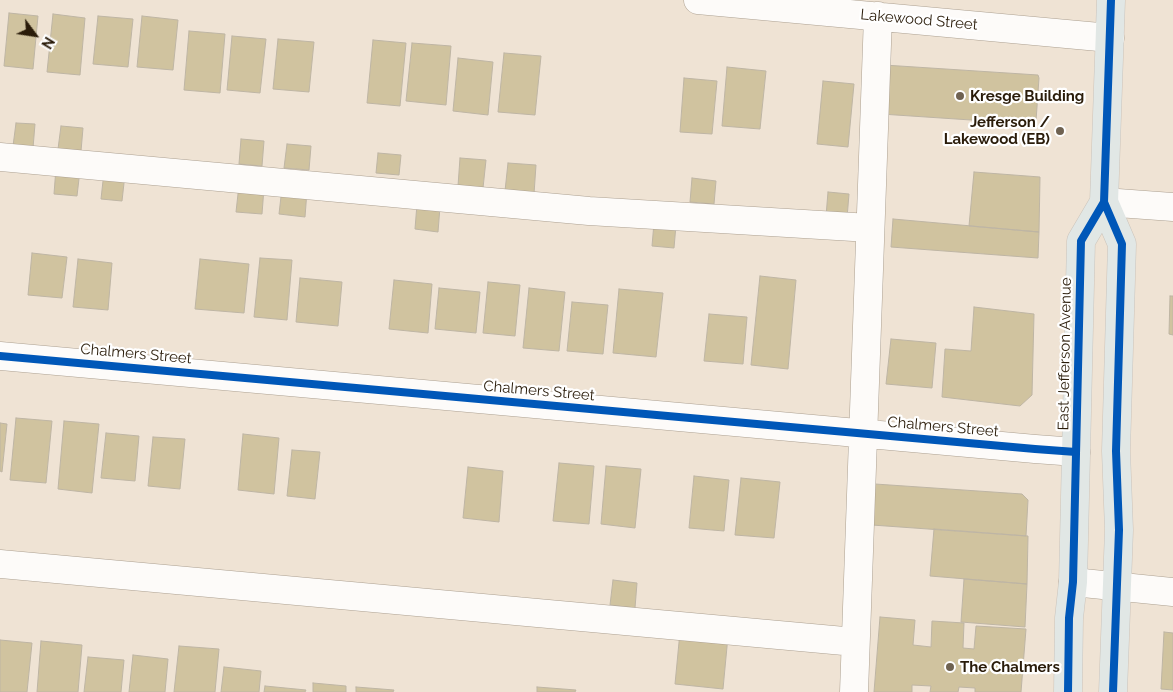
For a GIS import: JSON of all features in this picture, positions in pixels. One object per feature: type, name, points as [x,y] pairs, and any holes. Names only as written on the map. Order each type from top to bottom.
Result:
[{"type":"main road","name":"East Jefferson Avenue","points":[[1111,0],[1104,202],[1122,244],[1116,451],[1119,530],[1118,587],[1113,692]]},
{"type":"main road","name":"East Jefferson Avenue","points":[[1068,692],[1069,618],[1073,582],[1081,241],[1104,202]]},
{"type":"street","name":"Lakewood Street","points":[[698,0],[878,16],[909,9],[1110,38]]},
{"type":"street","points":[[854,692],[878,16]]},
{"type":"street","points":[[0,157],[589,211],[870,228]]},
{"type":"street","points":[[1104,202],[1173,207]]},
{"type":"street","name":"Chalmers Street","points":[[0,356],[1076,452]]},
{"type":"street","points":[[0,564],[855,642]]},
{"type":"street","points":[[1073,582],[1173,592]]},
{"type":"building","points":[[9,13],[38,16],[33,69],[4,66]]},
{"type":"building","points":[[53,14],[85,18],[80,75],[47,72]]},
{"type":"building","points":[[98,16],[133,19],[128,67],[93,64]]},
{"type":"building","points":[[142,16],[178,20],[173,70],[137,67]]},
{"type":"building","points":[[189,31],[225,34],[220,93],[184,90]]},
{"type":"building","points":[[232,36],[266,39],[260,93],[227,90]]},
{"type":"building","points":[[278,39],[314,42],[309,92],[273,89]]},
{"type":"building","points":[[373,40],[406,43],[400,106],[367,103]]},
{"type":"building","points":[[412,43],[451,46],[446,105],[406,101]]},
{"type":"building","points":[[504,53],[541,56],[535,115],[498,112]]},
{"type":"building","points":[[458,58],[493,62],[488,115],[453,111]]},
{"type":"building","name":"Kresge Building","points":[[884,65],[1038,75],[1036,121],[1001,118],[1001,122],[881,114]]},
{"type":"building","points":[[727,67],[766,71],[760,129],[722,126]]},
{"type":"building","points":[[684,78],[717,81],[712,134],[680,132]]},
{"type":"building","points":[[823,81],[854,84],[848,147],[817,144]]},
{"type":"building","points":[[16,123],[35,124],[33,148],[13,146]]},
{"type":"building","points":[[61,126],[83,128],[81,151],[58,149]]},
{"type":"building","points":[[241,139],[264,141],[262,166],[239,164]]},
{"type":"building","points":[[287,144],[311,146],[309,170],[284,168]]},
{"type":"building","points":[[378,153],[401,155],[399,175],[376,173]]},
{"type":"building","points":[[460,158],[486,160],[483,188],[458,186]]},
{"type":"building","points":[[508,163],[536,165],[534,194],[505,191]]},
{"type":"building","points":[[56,168],[80,170],[77,196],[54,194]]},
{"type":"building","points":[[104,172],[125,174],[122,201],[101,199]]},
{"type":"building","points":[[974,172],[1040,177],[1039,232],[969,226]]},
{"type":"building","points":[[692,178],[716,181],[714,204],[690,202]]},
{"type":"building","points":[[239,185],[264,188],[262,214],[236,212]]},
{"type":"building","points":[[282,188],[307,191],[305,217],[279,214]]},
{"type":"building","points":[[828,192],[849,194],[847,218],[826,216]]},
{"type":"building","points":[[417,204],[440,207],[438,232],[415,229]]},
{"type":"building","points":[[893,219],[1039,232],[1038,258],[891,247]]},
{"type":"building","points":[[654,223],[676,225],[674,248],[652,246]]},
{"type":"building","points":[[32,253],[67,257],[62,298],[28,295]]},
{"type":"building","points":[[260,258],[292,260],[287,320],[254,317]]},
{"type":"building","points":[[78,259],[112,263],[108,310],[73,307]]},
{"type":"building","points":[[200,259],[249,264],[244,313],[195,309]]},
{"type":"building","points":[[760,276],[796,280],[788,369],[751,365]]},
{"type":"building","points":[[300,278],[342,282],[338,326],[296,322]]},
{"type":"building","points":[[394,280],[432,284],[428,333],[389,329]]},
{"type":"building","points":[[488,282],[520,285],[515,336],[483,333]]},
{"type":"building","points":[[439,288],[480,292],[476,333],[435,329]]},
{"type":"building","points":[[529,288],[565,292],[559,351],[523,348]]},
{"type":"building","points":[[619,289],[663,293],[656,357],[613,353]]},
{"type":"building","points":[[1170,296],[1173,296],[1173,335],[1169,334]]},
{"type":"building","points":[[572,302],[608,305],[603,354],[567,351]]},
{"type":"building","points":[[974,307],[1034,314],[1032,395],[1020,406],[942,397],[945,349],[971,351]]},
{"type":"building","points":[[709,314],[747,317],[743,364],[704,361]]},
{"type":"building","points":[[891,339],[936,343],[932,388],[886,384]]},
{"type":"building","points":[[16,418],[52,421],[46,483],[10,480]]},
{"type":"building","points":[[64,421],[99,424],[92,493],[58,489]]},
{"type":"building","points":[[0,423],[7,424],[2,472],[0,471]]},
{"type":"building","points":[[106,433],[139,436],[135,481],[101,478]]},
{"type":"building","points":[[243,434],[279,438],[274,494],[238,490]]},
{"type":"building","points":[[153,437],[185,439],[180,489],[148,486]]},
{"type":"building","points":[[292,450],[320,452],[315,499],[287,496]]},
{"type":"building","points":[[559,463],[594,466],[589,524],[553,521]]},
{"type":"building","points":[[606,466],[641,469],[635,528],[601,524]]},
{"type":"building","points":[[468,467],[503,471],[499,522],[463,518]]},
{"type":"building","points":[[694,476],[729,480],[724,531],[689,528]]},
{"type":"building","points":[[741,478],[780,482],[774,538],[735,535]]},
{"type":"building","points":[[875,484],[1022,494],[1028,500],[1026,536],[872,525]]},
{"type":"building","points":[[934,529],[1028,536],[1027,584],[930,576]]},
{"type":"building","points":[[964,579],[1027,584],[1025,627],[961,622]]},
{"type":"building","points":[[613,580],[637,583],[635,608],[610,605]]},
{"type":"building","name":"The Chalmers","points":[[880,617],[915,620],[913,645],[931,647],[932,621],[964,623],[963,648],[974,649],[976,626],[1026,629],[1021,692],[975,692],[975,688],[959,687],[958,692],[930,692],[931,686],[912,685],[912,692],[874,692]]},
{"type":"building","points":[[680,632],[728,636],[723,689],[675,684]]},
{"type":"building","points":[[1164,632],[1173,633],[1173,690],[1161,689]]},
{"type":"building","points":[[0,640],[32,643],[27,692],[0,692]]},
{"type":"building","points":[[41,641],[82,645],[78,692],[37,692]]},
{"type":"building","points":[[179,646],[219,649],[215,692],[174,692]]},
{"type":"building","points":[[133,655],[168,659],[165,692],[129,692]]},
{"type":"building","points":[[88,657],[124,660],[121,692],[84,692]]},
{"type":"building","points":[[224,667],[261,671],[259,692],[221,692]]},
{"type":"building","points":[[313,683],[346,686],[346,692],[313,692]]},
{"type":"building","points":[[265,686],[306,690],[305,692],[264,692]]},
{"type":"building","points":[[356,687],[394,690],[393,692],[356,692]]},
{"type":"building","points":[[537,687],[576,690],[575,692],[537,692]]},
{"type":"cycle path","points":[[1111,0],[1104,202],[1122,244],[1116,451],[1119,530],[1113,692]]},
{"type":"cycle path","points":[[1068,692],[1069,618],[1073,582],[1081,241],[1104,202]]},
{"type":"cycle path","points":[[0,356],[1076,452]]},
{"type":"place","name":"Kresge Building","points":[[960,96]]},
{"type":"place","name":"Jefferson / Lakewood (EB)","points":[[1060,131]]},
{"type":"place","name":"The Chalmers","points":[[950,667]]}]
